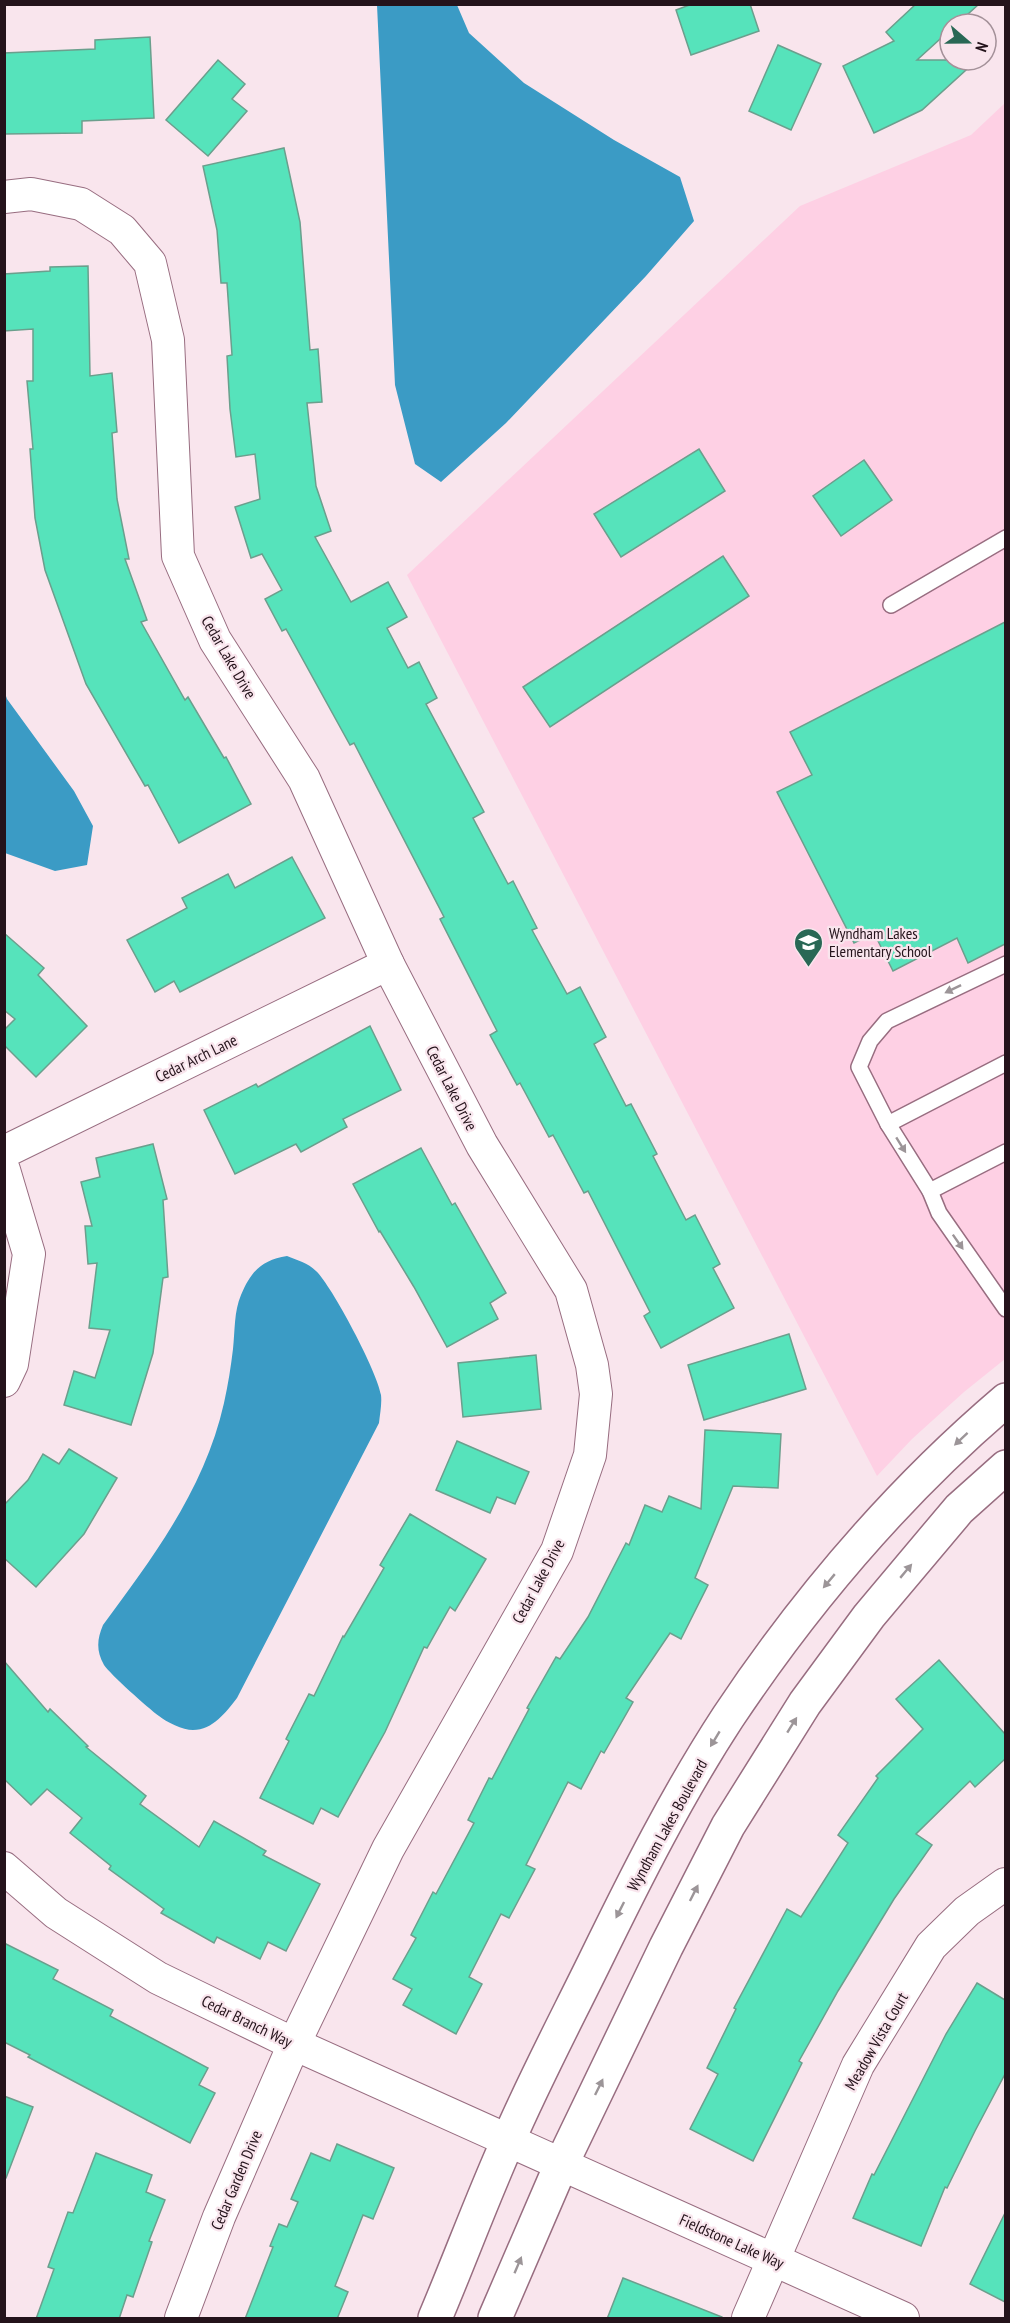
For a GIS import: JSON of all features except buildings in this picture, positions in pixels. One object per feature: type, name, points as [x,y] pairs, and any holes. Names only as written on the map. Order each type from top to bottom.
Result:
[{"type":"street","name":"Cedar Lake Drive","points":[[4,197],[31,194],[81,204],[123,230],[150,263],[168,340],[178,556],[215,640],[304,779],[388,964],[482,1145],[571,1290],[592,1365],[596,1394],[590,1455],[557,1551],[388,1849],[294,2044]]},
{"type":"street","name":"Cedar Arch Lane","points":[[4,1152],[388,964]]},
{"type":"street","points":[[4,1170],[29,1254],[12,1364],[4,1382]]},
{"type":"street","name":"Wyndham Lakes Boulevard","points":[[435,2319],[508,2140],[610,1929],[666,1822],[727,1718],[800,1616],[878,1522],[960,1439],[1005,1400]]},
{"type":"street","points":[[495,2319],[561,2165],[666,1947],[728,1826],[805,1703],[869,1616],[959,1509],[1005,1467]]},
{"type":"street","name":"Cedar Branch Way","points":[[4,1868],[56,1913],[158,1978],[294,2044],[561,2165]]},
{"type":"street","name":"Meadow Vista Court","points":[[748,2319],[772,2259],[858,2065],[931,1946],[967,1911],[1005,1884]]},
{"type":"street","name":"Cedar Garden Drive","points":[[180,2319],[219,2217],[294,2044]]},
{"type":"street","name":"Fieldstone Lake Way","points":[[561,2165],[903,2319]]},
{"type":"lane","points":[[891,605],[1005,538]]},
{"type":"lane","points":[[1005,964],[887,1021],[870,1041],[860,1067],[888,1124],[930,1191],[939,1213],[1005,1309]]},
{"type":"lane","points":[[888,1124],[1005,1063]]},
{"type":"lane","points":[[930,1191],[1005,1152]]},
{"type":"shaded area","name":"Wyndham Lakes Elementary School","points":[[1005,103],[1005,1359],[912,1439],[877,1476],[407,575],[800,206],[971,135]]},
{"type":"water","points":[[377,5],[457,5],[469,33],[524,83],[614,140],[680,177],[694,221],[646,276],[506,423],[441,482],[415,464],[395,385]]},
{"type":"water","points":[[4,690],[7,699],[74,791],[93,826],[87,865],[55,871],[5,853]]},
{"type":"water","points":[[287,1256],[316,1271],[343,1311],[378,1384],[381,1395],[379,1423],[237,1698],[213,1724],[189,1730],[162,1718],[138,1699],[104,1665],[98,1645],[100,1635],[103,1625],[176,1520],[204,1464],[224,1403],[237,1308],[245,1287],[258,1268],[271,1260]]},
{"type":"place","name":"Wyndham Lakes Elementary School","points":[[808,968]]}]
